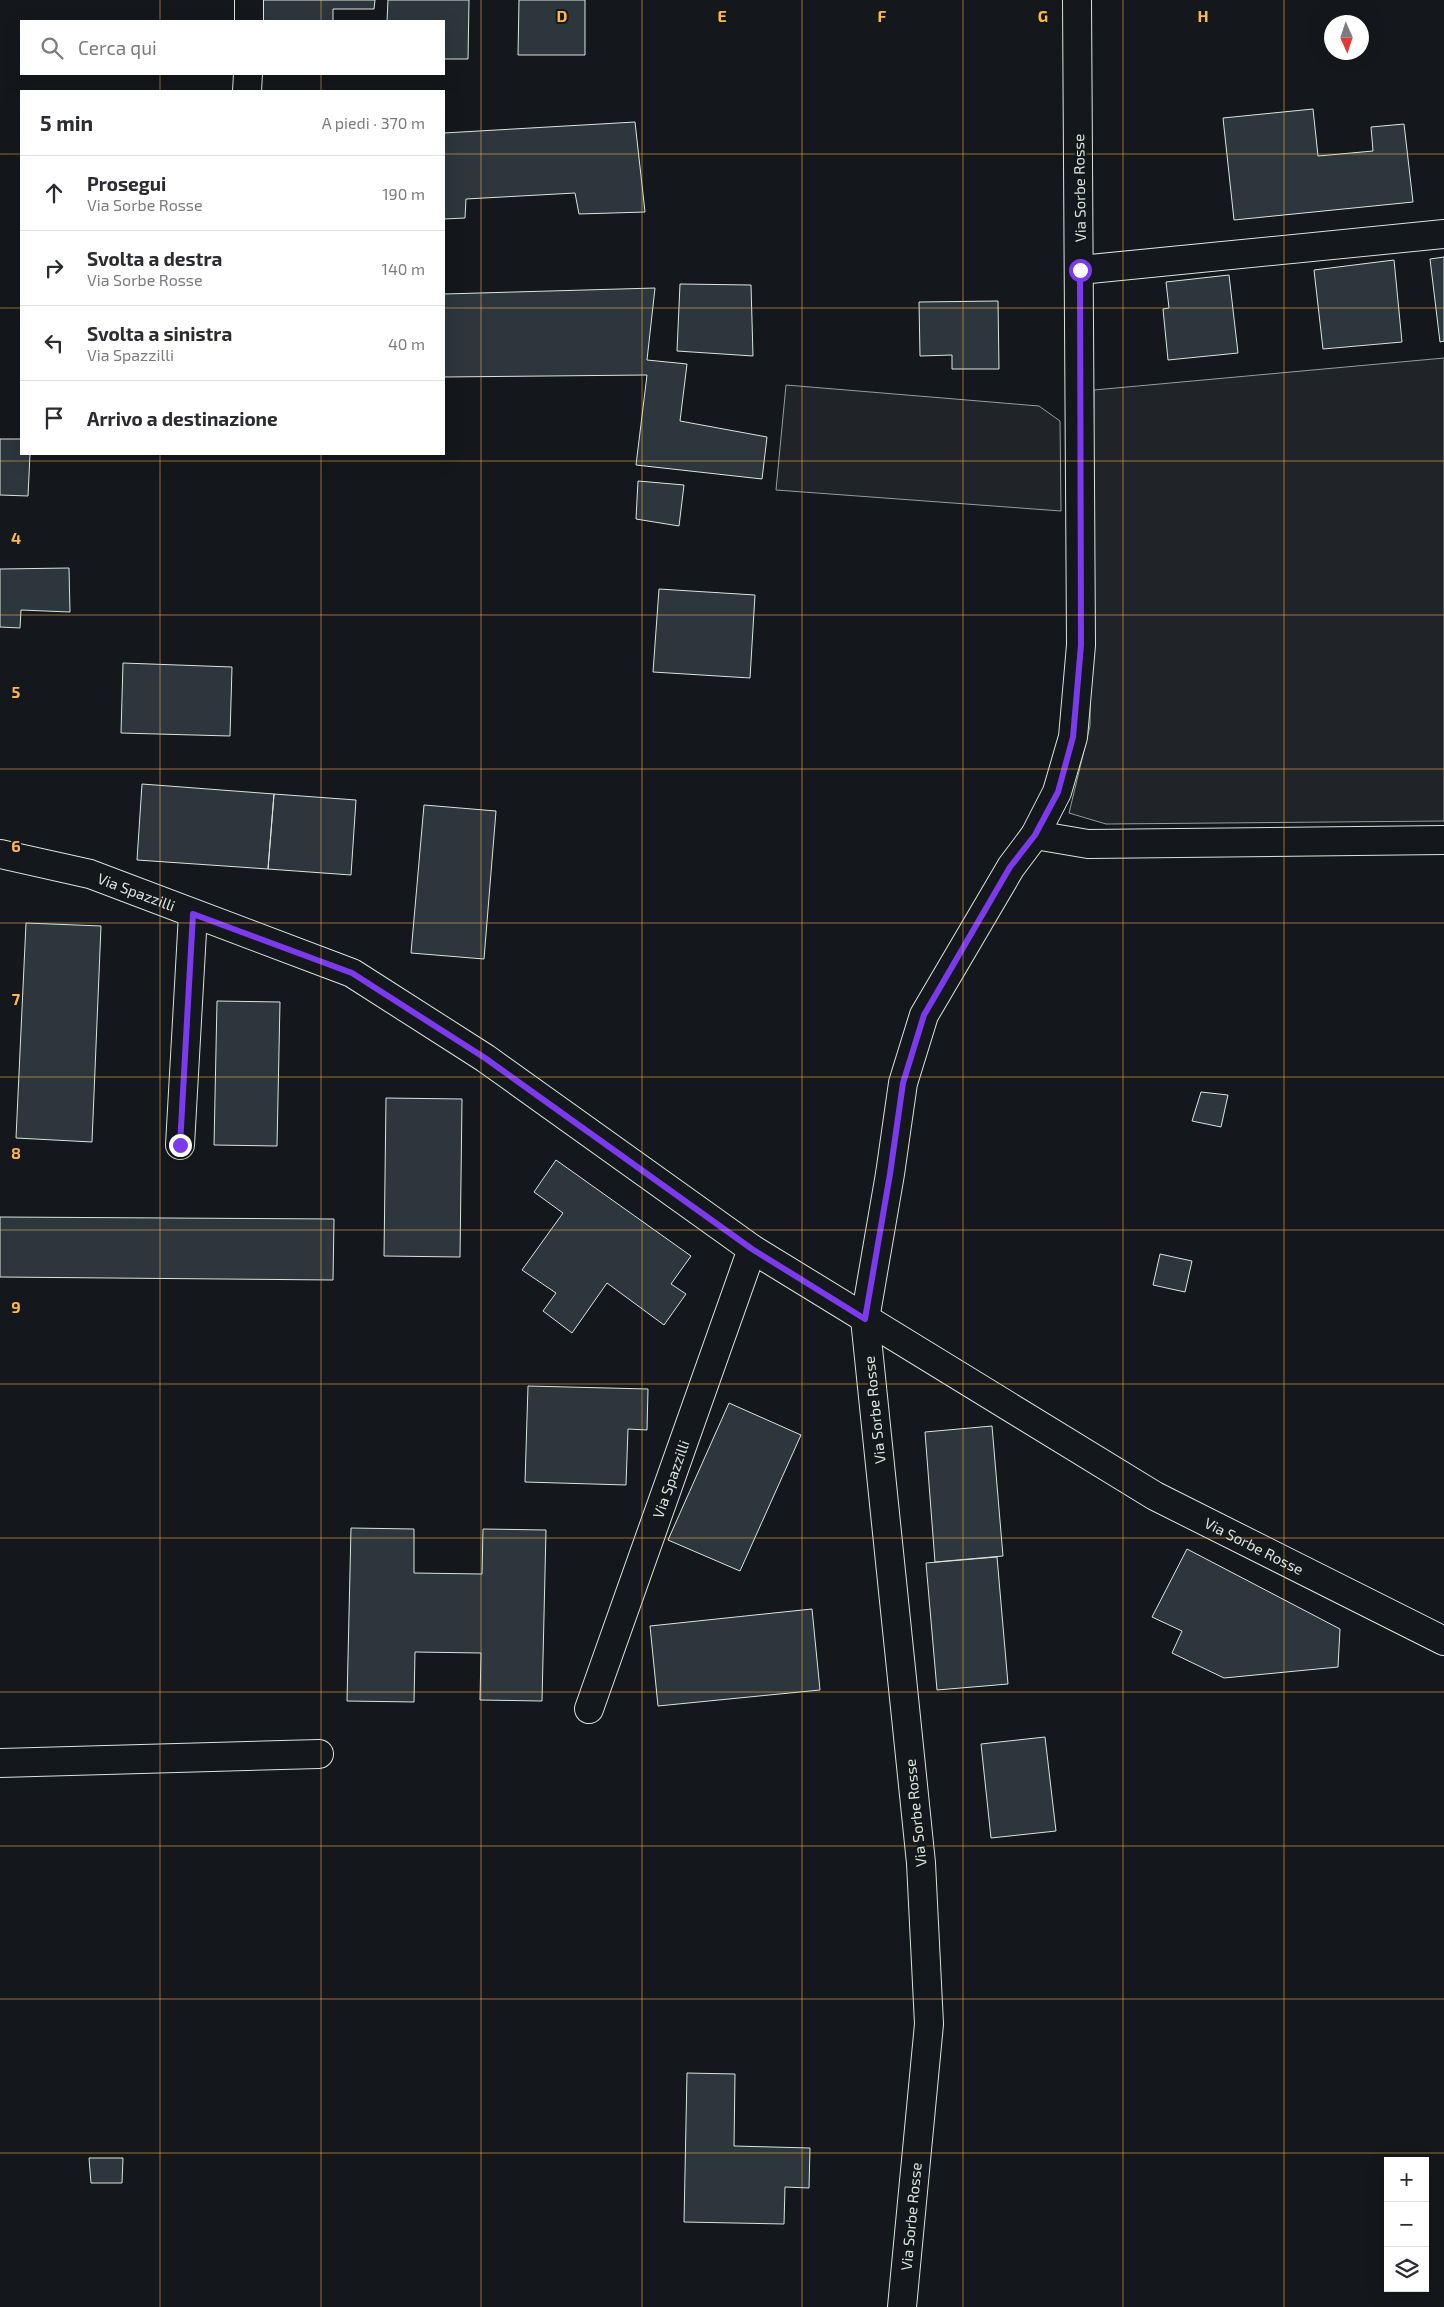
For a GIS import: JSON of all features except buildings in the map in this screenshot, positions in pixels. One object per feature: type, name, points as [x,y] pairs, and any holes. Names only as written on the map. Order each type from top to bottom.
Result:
[{"type":"street","points":[[249,0],[249,20]]},
{"type":"street","name":"Via Sorbe Rosse","points":[[902,2307],[929,2024],[921,1863],[865,1319],[890,1174],[903,1083],[924,1015],[1010,867],[1035,835],[1058,792],[1073,737],[1081,645],[1077,0]]},
{"type":"street","points":[[247,90],[248,75]]},
{"type":"street","points":[[1080,270],[1444,234]]},
{"type":"street","points":[[1035,835],[1088,844],[1444,840]]},
{"type":"street","name":"Via Spazzilli","points":[[0,854],[90,874],[193,914],[180,1145]]},
{"type":"street","name":"Via Sorbe Rosse","points":[[193,914],[352,973],[485,1058],[752,1249],[865,1319],[1155,1496],[1444,1641]]},
{"type":"street","name":"Via Spazzilli","points":[[590,1709],[752,1249]]},
{"type":"street","points":[[0,1763],[319,1754]]},
{"type":"shaded area","points":[[1444,358],[1444,821],[1106,824],[1069,813],[1090,726],[1094,390]]},
{"type":"shaded area","points":[[786,385],[1039,406],[1060,421],[1061,511],[776,490]]},
{"type":"route","points":[[180,1145],[193,914],[352,973],[485,1058],[752,1249],[865,1319],[890,1174],[903,1083],[924,1015],[1010,867],[1035,835],[1058,792],[1073,737],[1081,645],[1080,270]]}]
